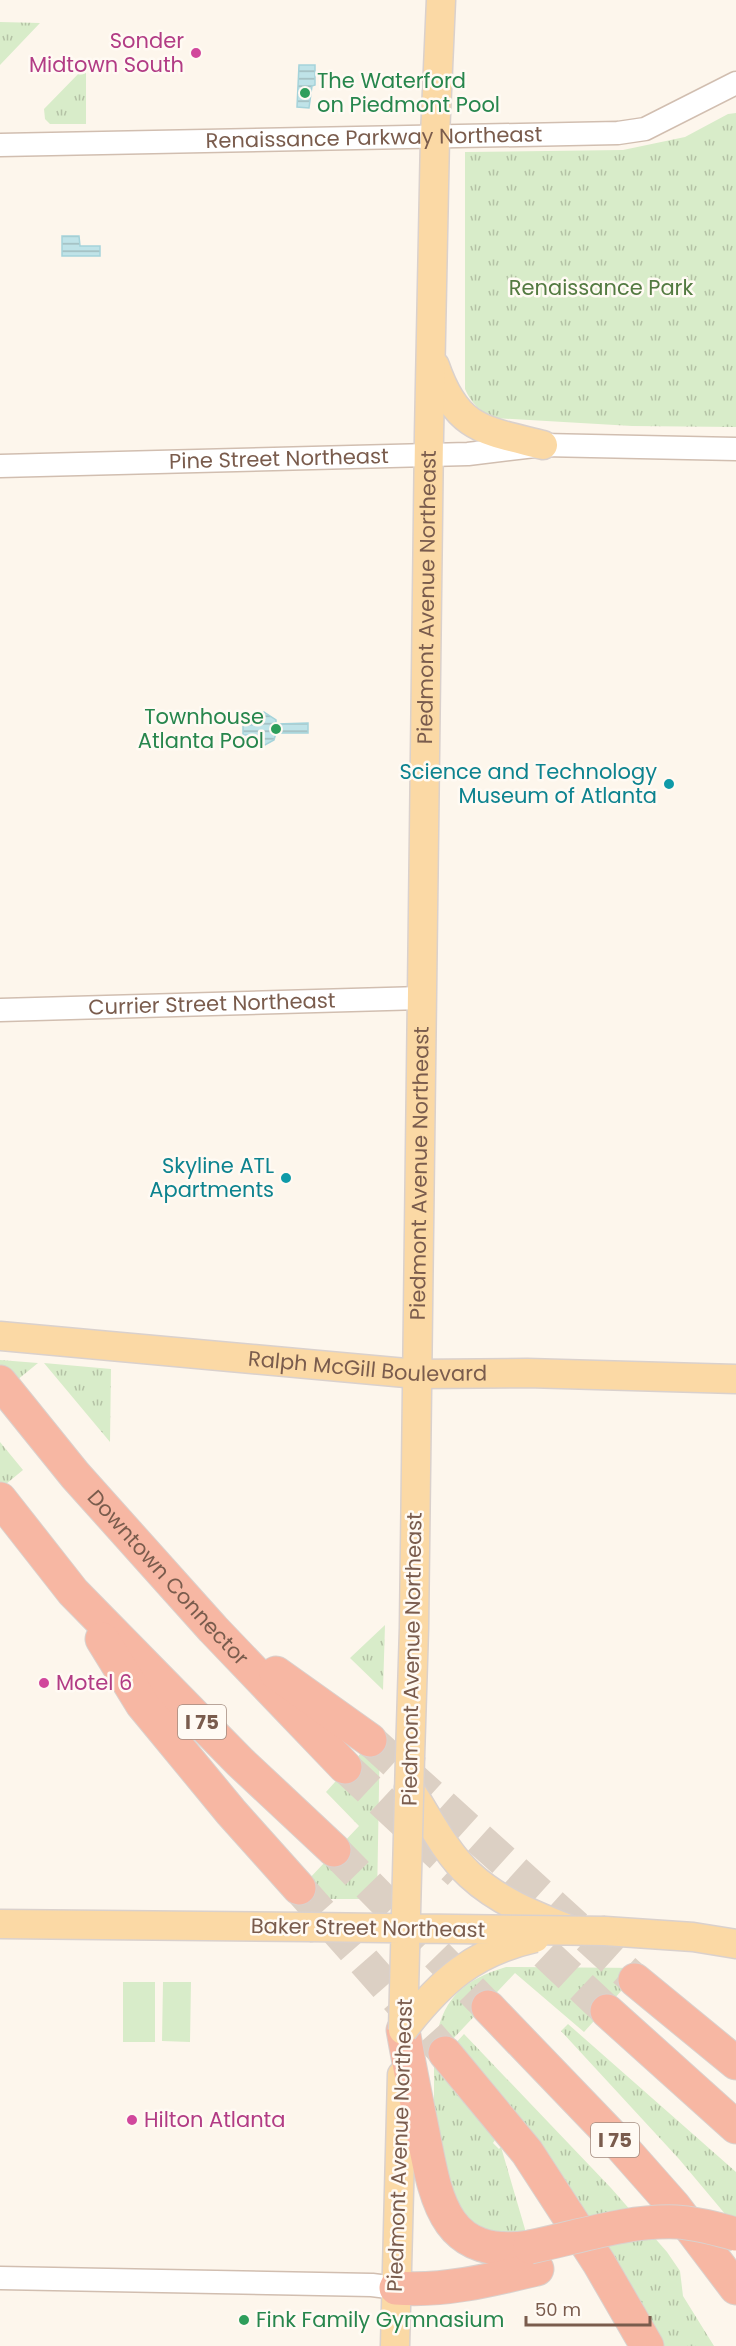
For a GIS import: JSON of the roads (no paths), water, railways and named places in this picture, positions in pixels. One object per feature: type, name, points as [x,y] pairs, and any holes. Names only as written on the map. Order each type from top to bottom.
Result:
[{"type":"highway","name":"Downtown Connector","points":[[0,1382],[75,1475],[213,1629],[345,1767]]},
{"type":"highway","name":"I 75","points":[[0,1499],[73,1592],[240,1762],[334,1850]]},
{"type":"highway","points":[[73,1592],[141,1704],[231,1812],[299,1888]]},
{"type":"highway","points":[[213,1629],[370,1740]]},
{"type":"highway","points":[[635,1980],[736,2063]]},
{"type":"highway","name":"I 75","points":[[488,2007],[620,2146],[674,2206],[735,2280]]},
{"type":"highway","points":[[607,2011],[736,2127]]},
{"type":"highway","points":[[403,2030],[438,2204],[448,2220],[473,2242],[534,2258],[600,2253],[645,2246],[706,2247],[735,2280]]},
{"type":"highway","points":[[445,2053],[526,2152],[599,2263],[647,2346]]},
{"type":"highway","points":[[396,2288],[416,2290],[461,2285],[534,2258],[592,2232],[644,2224],[677,2222],[706,2226],[736,2234]]},
{"type":"main road","name":"Piedmont Avenue Northeast","points":[[395,2346],[417,1374],[430,353],[441,0]]},
{"type":"main road","points":[[430,353],[448,399],[465,419],[484,430],[543,445]]},
{"type":"main road","name":"Ralph McGill Boulevard","points":[[0,1336],[417,1374],[527,1373],[736,1379]]},
{"type":"main road","points":[[409,1788],[451,1852],[469,1874],[507,1902],[572,1930]]},
{"type":"main road","name":"Baker Street Northeast","points":[[0,1924],[572,1930],[693,1937],[736,1944]]},
{"type":"main road","points":[[403,2030],[433,1993],[453,1974],[471,1963],[520,1941],[572,1930]]},
{"type":"street","name":"Renaissance Parkway Northeast","points":[[0,146],[618,134],[641,130],[736,82]]},
{"type":"street","name":"Pine Street Northeast","points":[[0,466],[468,454],[543,445],[736,449]]},
{"type":"street","name":"Currier Street Northeast","points":[[0,1010],[422,998]]},
{"type":"street","points":[[0,2278],[218,2281],[372,2285],[396,2288]]},
{"type":"water","name":"The Waterford on Piedmont Pool","points":[[299,65],[315,65],[315,85],[312,86],[309,108],[297,107]]},
{"type":"water","points":[[62,236],[79,236],[80,246],[100,246],[100,256],[62,256]]},
{"type":"water","name":"Townhouse Atlanta Pool","points":[[264,712],[276,720],[276,724],[308,723],[308,733],[276,733],[274,740],[265,745],[255,741],[252,735],[243,735],[243,725],[252,725],[252,720]]},
{"type":"tunnel","points":[[370,1740],[635,1980]]},
{"type":"tunnel","points":[[345,1767],[459,1873]]},
{"type":"tunnel","points":[[334,1850],[488,2007]]},
{"type":"tunnel","points":[[299,1888],[445,2053]]},
{"type":"tunnel","points":[[510,1920],[607,2011]]},
{"type":"place","name":"Sonder Midtown South","points":[[196,53]]},
{"type":"place","name":"The Waterford on Piedmont Pool","points":[[305,93]]},
{"type":"place","name":"Townhouse Atlanta Pool","points":[[276,729]]},
{"type":"place","name":"Science and Technology Museum of Atlanta","points":[[669,784]]},
{"type":"place","name":"Skyline ATL Apartments","points":[[286,1178]]},
{"type":"place","name":"Motel 6","points":[[44,1683]]},
{"type":"place","name":"Hilton Atlanta","points":[[132,2120]]},
{"type":"place","name":"Fink Family Gymnasium","points":[[244,2320]]},
{"type":"park label","name":"Renaissance Park","points":[[601,288]]}]
